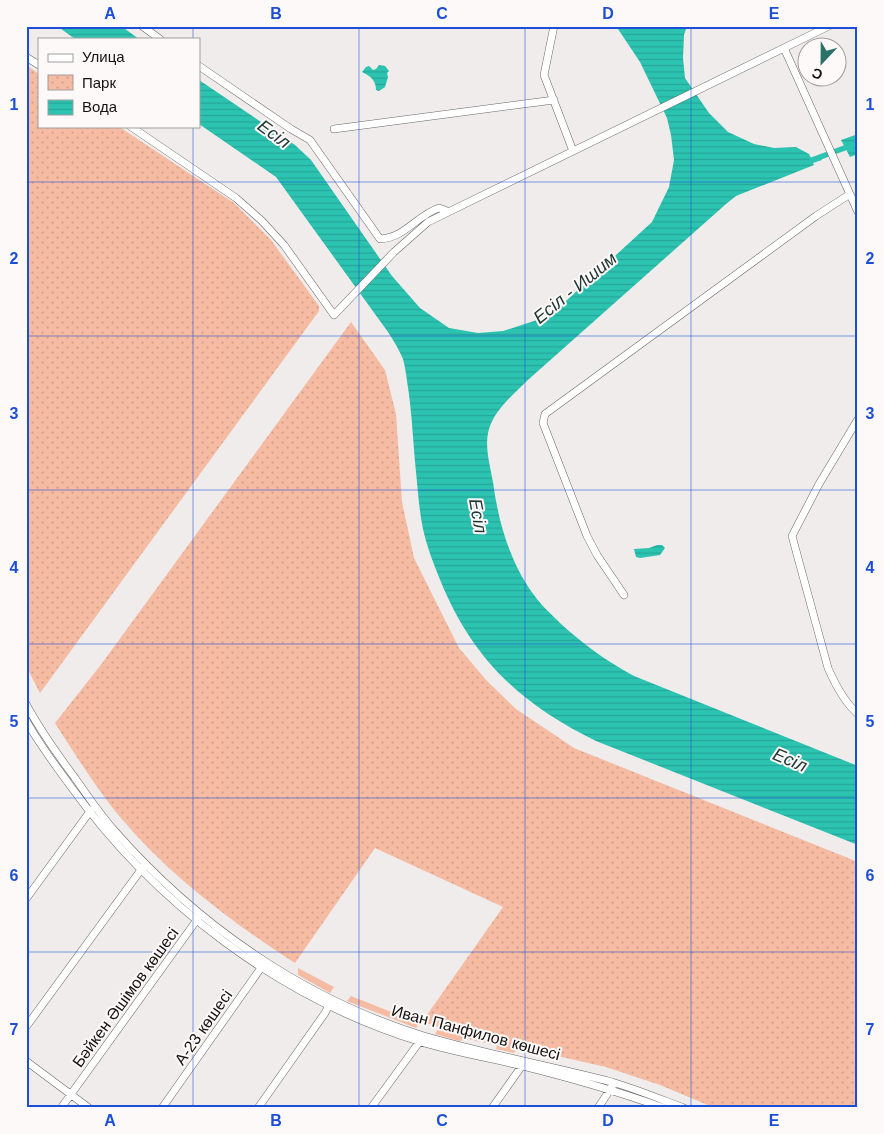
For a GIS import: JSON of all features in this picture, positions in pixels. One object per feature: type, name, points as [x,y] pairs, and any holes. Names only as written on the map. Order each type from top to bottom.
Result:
[{"type":"street","points":[[142,26],[159,38]]},
{"type":"street","points":[[554,26],[544,75],[573,150]]},
{"type":"street","points":[[133,128],[236,198],[262,221],[284,245],[334,315],[394,252],[428,222],[447,211],[829,26]]},
{"type":"street","points":[[784,48],[858,212]]},
{"type":"street","points":[[26,56],[38,64]]},
{"type":"street","points":[[200,67],[310,140],[380,239],[390,238],[401,233],[429,211],[439,208],[447,211]]},
{"type":"street","points":[[334,129],[554,100]]},
{"type":"street","points":[[624,595],[597,555],[587,536],[543,423],[545,414],[822,212],[850,194]]},
{"type":"street","points":[[858,419],[819,484],[792,536],[828,668],[834,683],[852,709],[858,714]]},
{"type":"street","name":"Иван Панфилов көшесі","points":[[26,704],[36,724],[94,805],[143,867]]},
{"type":"street","name":"Иван Панфилов көшесі","points":[[26,720],[89,813],[143,867],[238,952],[264,964],[285,982],[330,1002],[424,1036],[613,1086],[684,1108]]},
{"type":"street","points":[[26,737],[36,724]]},
{"type":"street","points":[[26,899],[94,805]]},
{"type":"street","points":[[26,1027],[143,867]]},
{"type":"street","name":"Бәйкен Әшімов көшесі","points":[[61,1108],[199,918]]},
{"type":"street","name":"А-23 көшесі","points":[[162,1108],[264,964]]},
{"type":"street","points":[[258,1108],[325,1013],[330,1002]]},
{"type":"street","name":"Иван Панфилов көшесі","points":[[330,1002],[364,1021],[420,1041],[524,1063]]},
{"type":"street","points":[[371,1108],[420,1041]]},
{"type":"street","points":[[26,1061],[89,1108]]},
{"type":"street","points":[[492,1108],[524,1063]]},
{"type":"street","points":[[598,1108],[613,1086]]},
{"type":"street","name":"Иван Панфилов көшесі","points":[[613,1086],[664,1108]]},
{"type":"green space","points":[[26,65],[38,73],[38,128],[121,128],[234,203],[271,240],[319,306],[319,311],[40,693],[26,666]]},
{"type":"green space","points":[[351,322],[385,370],[396,414],[402,502],[414,558],[459,648],[487,681],[516,709],[574,748],[858,862],[858,1108],[715,1108],[660,1085],[606,1067],[482,1039],[422,1022],[503,907],[375,848],[295,963],[224,914],[159,859],[120,817],[94,783],[55,723],[100,666]]},
{"type":"green space","points":[[298,968],[334,987],[330,993],[298,975]]},
{"type":"green space","points":[[351,996],[419,1023],[416,1028],[347,1001]]},
{"type":"green space","points":[[439,1028],[518,1047],[514,1053],[496,1049],[497,1046],[495,1045],[468,1039],[459,1041],[435,1034]]},
{"type":"water","points":[[57,26],[121,26],[138,38],[74,38]]},
{"type":"water","name":"Есіл","points":[[616,26],[687,26],[684,35],[683,58],[685,78],[709,113],[728,132],[754,144],[774,148],[796,147],[809,154],[812,160],[820,157],[822,160],[813,163],[814,165],[736,196],[529,379],[506,402],[496,415],[489,429],[487,449],[498,512],[506,541],[518,569],[537,599],[569,631],[604,658],[634,676],[858,766],[858,845],[596,741],[545,712],[503,677],[468,635],[441,582],[429,549],[423,529],[420,508],[406,373],[403,359],[396,346],[388,332],[276,177],[200,125],[200,81],[295,145],[311,160],[392,276],[420,308],[449,328],[478,333],[503,331],[534,321],[555,311],[652,222],[669,187],[674,160],[667,118],[640,62]]},
{"type":"water","points":[[379,65],[385,66],[389,71],[385,87],[379,91],[376,90],[372,79],[362,72],[366,67],[369,66],[373,70]]},
{"type":"water","points":[[858,134],[858,154],[850,157],[841,140]]},
{"type":"water","points":[[662,545],[665,548],[660,555],[636,557],[634,549],[649,548]]},
{"type":"waterway","points":[[812,160],[858,143]]},
{"type":"water label","name":"Есіл - Ишим","points":[[575,288]]}]
